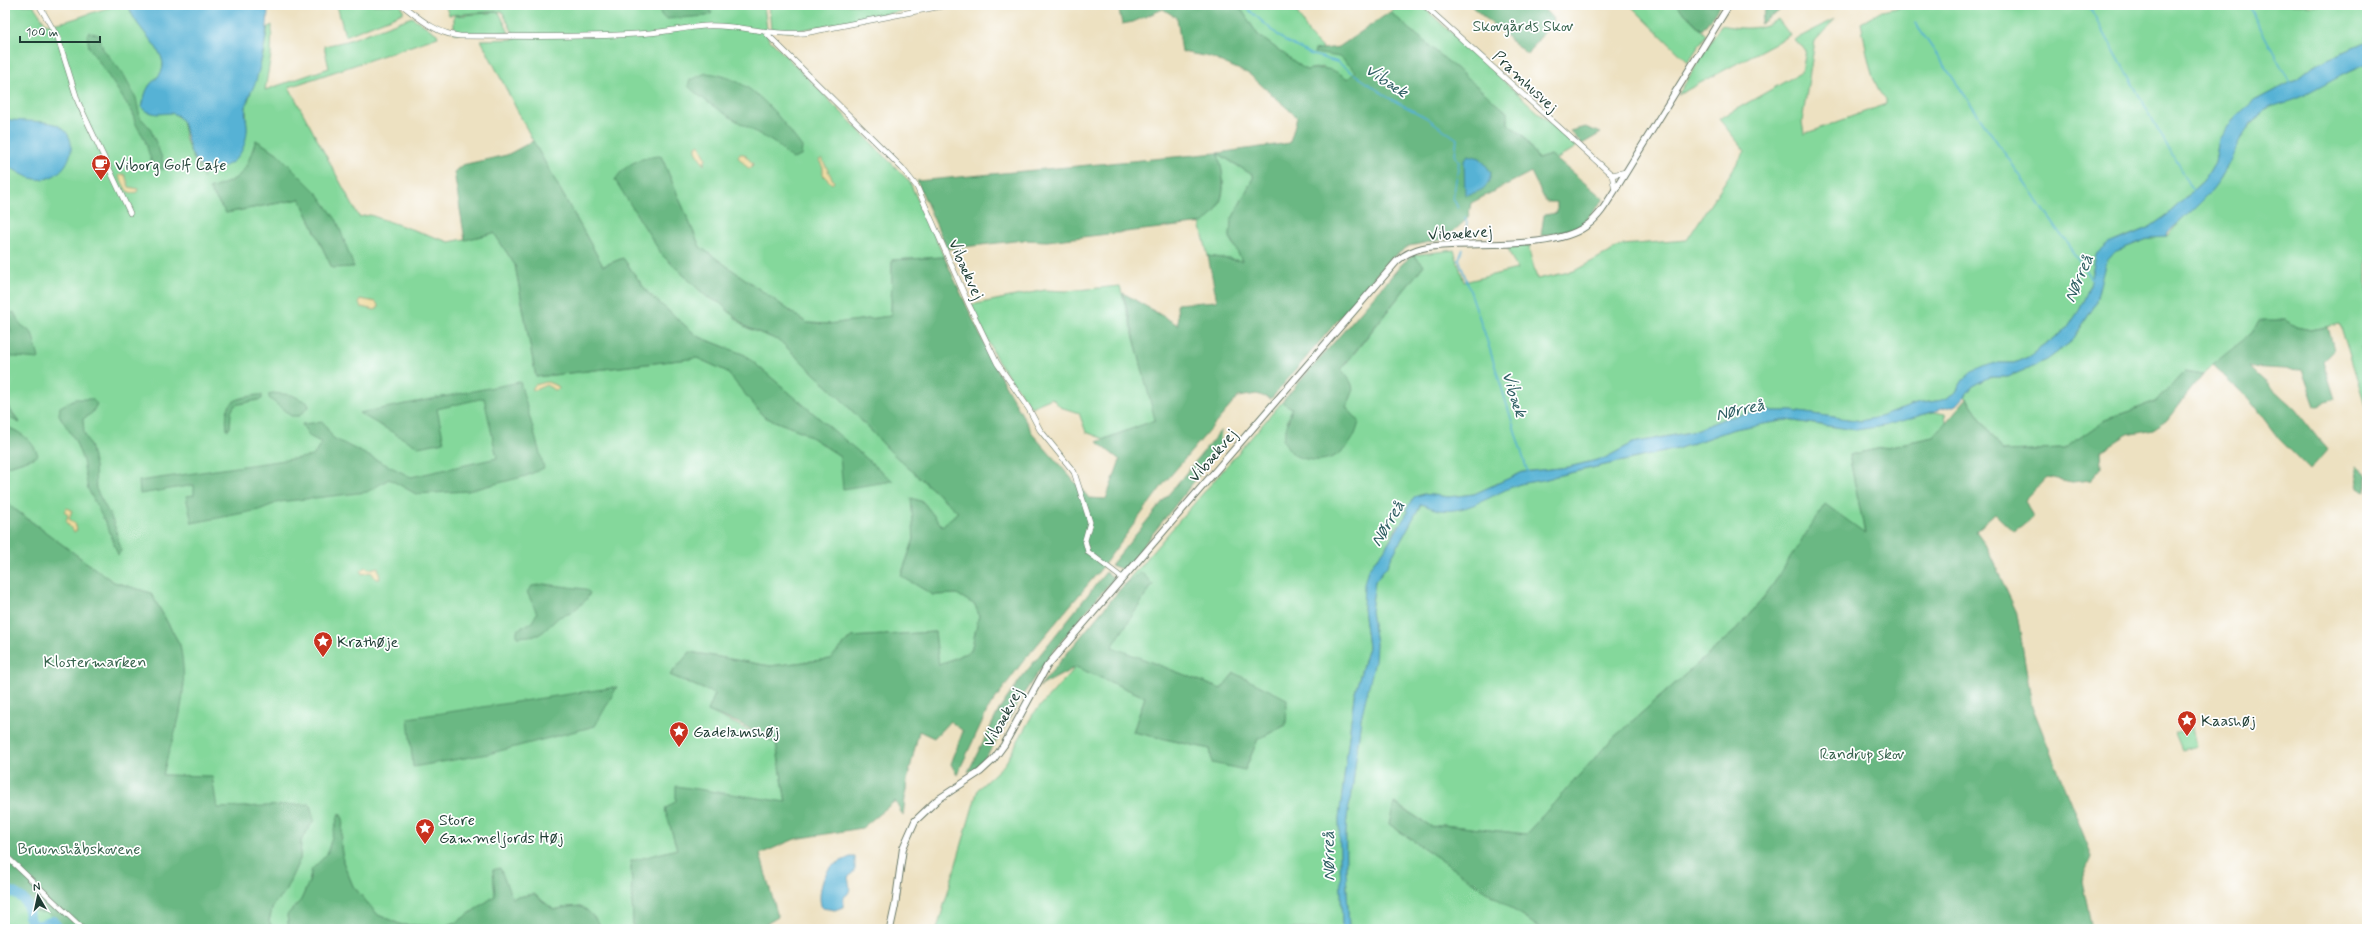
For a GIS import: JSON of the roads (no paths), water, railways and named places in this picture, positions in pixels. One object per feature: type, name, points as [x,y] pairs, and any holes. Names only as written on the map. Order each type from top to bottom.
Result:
[{"type":"street","points":[[40,5],[58,38],[78,102],[130,213]]},
{"type":"street","points":[[402,5],[421,20],[446,35],[460,36],[636,34],[706,26],[742,28],[766,33],[805,33],[947,5]]},
{"type":"street","name":"Pramhusvej","points":[[1424,5],[1612,174]]},
{"type":"street","name":"Vibækvej","points":[[890,929],[896,906],[903,848],[916,821],[937,800],[980,772],[993,760],[1004,745],[1047,666],[1405,254],[1417,248],[1429,246],[1546,241],[1569,235],[1586,226],[1602,210],[1615,190],[1729,5]]},
{"type":"street","name":"Vibækvej","points":[[766,33],[902,168],[917,187],[969,305],[997,363],[1029,409],[1040,430],[1074,472],[1090,522],[1085,540],[1088,552],[1122,578]]},
{"type":"street","points":[[1615,190],[1612,174],[1626,172]]},
{"type":"street","points":[[5,854],[83,929]]},
{"type":"water","points":[[129,5],[268,5],[263,53],[256,81],[246,107],[245,113],[247,128],[245,141],[238,157],[232,162],[217,168],[208,168],[199,165],[191,153],[183,122],[177,115],[171,113],[157,114],[145,111],[142,107],[148,88],[159,75],[163,66],[159,51],[136,21],[131,13]]},
{"type":"water","points":[[2367,42],[2367,64],[2299,98],[2269,108],[2260,114],[2247,128],[2225,171],[2214,187],[2195,208],[2167,233],[2166,237],[2150,238],[2114,252],[2106,261],[2095,305],[2072,341],[2047,360],[2008,377],[1989,377],[1974,385],[1956,405],[1884,426],[1856,430],[1787,420],[1734,429],[1677,449],[1520,484],[1481,502],[1461,509],[1439,510],[1421,504],[1387,566],[1375,581],[1371,611],[1376,644],[1375,661],[1361,718],[1351,800],[1346,826],[1349,929],[1342,929],[1339,819],[1354,696],[1368,647],[1363,608],[1364,584],[1368,569],[1384,550],[1408,512],[1406,510],[1414,497],[1423,494],[1449,497],[1474,494],[1523,472],[1569,467],[1605,458],[1633,443],[1691,432],[1726,418],[1758,411],[1792,411],[1861,421],[1880,417],[1916,404],[1943,400],[1956,392],[1963,380],[1972,372],[1994,363],[2014,363],[2028,357],[2067,329],[2080,309],[2088,290],[2096,255],[2109,244],[2150,227],[2167,215],[2203,182],[2215,162],[2219,139],[2235,117],[2254,101],[2298,78],[2314,65]]},
{"type":"water","points":[[5,119],[53,123],[66,132],[70,140],[71,150],[68,160],[63,168],[55,175],[46,179],[35,179],[23,175],[5,164]]},
{"type":"water","points":[[1468,155],[1480,158],[1491,172],[1490,178],[1483,189],[1475,193],[1465,195],[1464,161]]},
{"type":"water","points":[[850,857],[855,857],[855,870],[848,878],[850,889],[844,897],[843,907],[835,910],[822,908],[820,893],[827,872],[834,865]]},
{"type":"waterway","name":"Vibæk","points":[[1243,5],[1285,41],[1310,54],[1337,62],[1389,98],[1427,118],[1457,139],[1455,155],[1459,162],[1453,198],[1458,208]]},
{"type":"waterway","points":[[2091,9],[2099,5]]},
{"type":"waterway","points":[[2248,5],[2290,83]]},
{"type":"waterway","points":[[2089,6],[2193,192]]},
{"type":"waterway","name":"Nørreå","points":[[1915,23],[2092,280]]},
{"type":"waterway","name":"Vibæk","points":[[1464,239],[1467,223],[1465,218]]},
{"type":"waterway","name":"Vibæk","points":[[1463,249],[1459,259],[1485,334],[1528,473]]},
{"type":"waterway","points":[[5,893],[10,891],[24,900],[28,908],[29,918],[33,924],[39,925],[53,921],[59,929]]},
{"type":"place","name":"Viborg Golf Cafe","points":[[101,181]]},
{"type":"place","name":"Krathøje","points":[[323,658]]},
{"type":"place","name":"Kaashøj","points":[[2187,737]]},
{"type":"place","name":"Gadelamshøj","points":[[679,748]]},
{"type":"place","name":"Store Gammeljords Høj","points":[[425,845]]},
{"type":"park label","name":"Skovgårds Skov","points":[[1523,25]]},
{"type":"park label","name":"Klostermarken","points":[[95,661]]},
{"type":"park label","name":"Randrup skov","points":[[1862,753]]},
{"type":"park label","name":"Bruunshåbskovene","points":[[79,848]]}]
